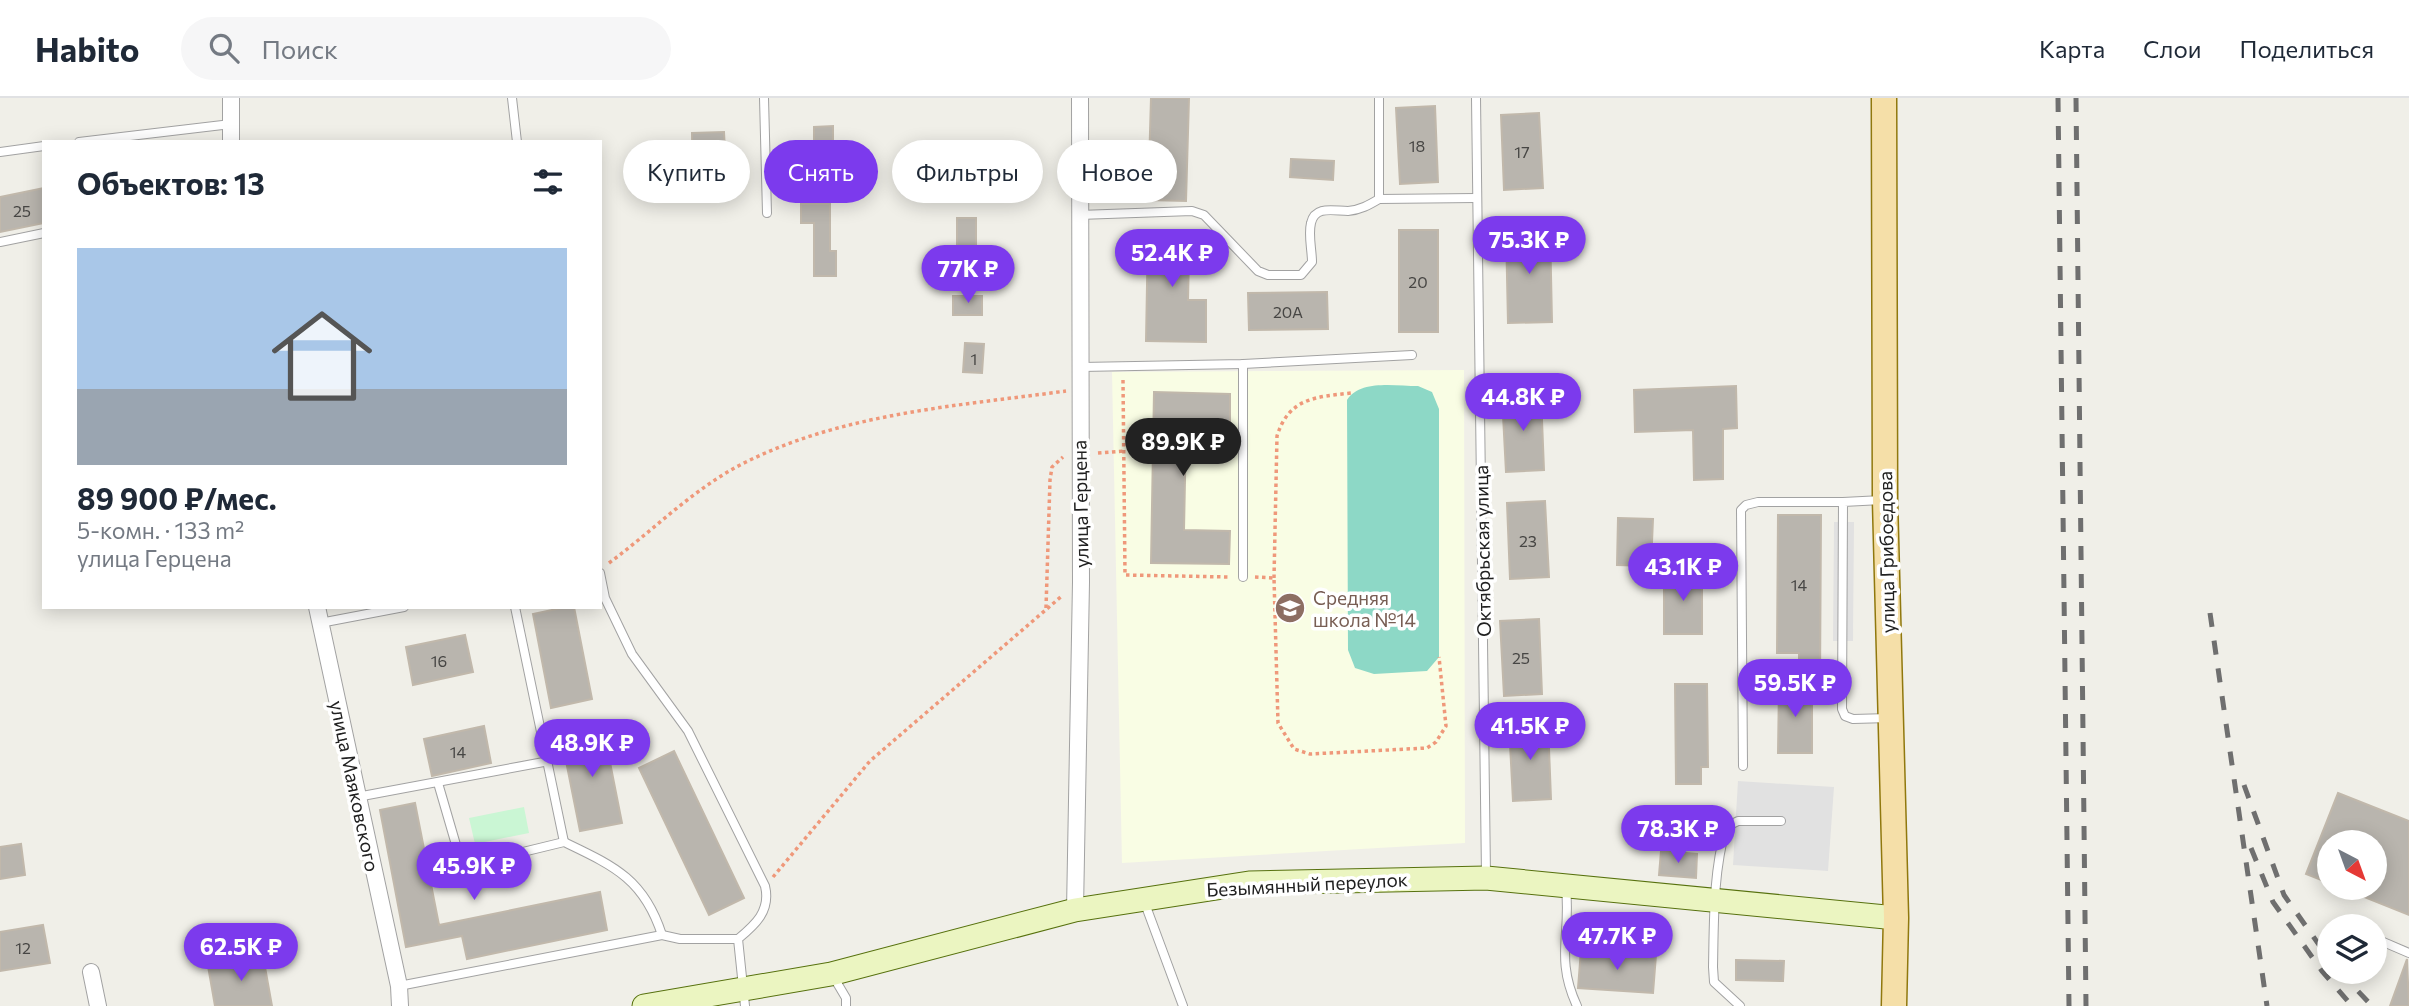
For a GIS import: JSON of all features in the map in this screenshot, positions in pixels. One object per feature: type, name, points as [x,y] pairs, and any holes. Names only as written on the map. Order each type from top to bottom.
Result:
[{"type":"main road","name":"улица Грибоедова","points":[[1884,98],[1885,500],[1896,918],[1894,1006]]},
{"type":"street","points":[[231,98],[231,140]]},
{"type":"street","name":"улица Герцена","points":[[1075,910],[1081,582],[1078,389],[1081,366],[1080,98]]},
{"type":"street","name":"улица Маяковского","points":[[318,615],[399,986],[400,1006]]},
{"type":"street","name":"Безымянный переулок","points":[[644,1006],[745,998],[1075,910],[1249,883],[1486,878],[1566,888],[1896,918]]},
{"type":"street","points":[[90,972],[98,1006]]},
{"type":"lane","points":[[512,98],[517,140]]},
{"type":"lane","points":[[764,98],[768,213]]},
{"type":"lane","points":[[1378,199],[1379,98]]},
{"type":"lane","name":"Октябрьская улица","points":[[1476,98],[1486,878]]},
{"type":"lane","points":[[116,139],[231,124]]},
{"type":"lane","points":[[0,152],[42,146]]},
{"type":"lane","points":[[1079,215],[1192,211],[1204,215],[1258,271],[1268,275],[1301,275],[1312,262],[1310,225],[1321,210],[1349,211],[1366,207],[1378,199],[1476,198]]},
{"type":"lane","points":[[0,242],[42,233]]},
{"type":"lane","points":[[1081,366],[1243,364],[1412,355]]},
{"type":"lane","points":[[1243,364],[1243,577]]},
{"type":"lane","points":[[1743,766],[1741,510],[1746,505],[1758,502],[1885,500]]},
{"type":"lane","points":[[1843,502],[1842,709],[1845,716],[1853,719],[1889,718]]},
{"type":"lane","points":[[399,986],[662,934],[680,939],[738,939],[761,917],[767,895],[765,886],[688,731],[632,654],[605,598],[602,582]]},
{"type":"lane","points":[[318,615],[382,609]]},
{"type":"lane","points":[[515,609],[564,842]]},
{"type":"lane","points":[[357,797],[549,761]]},
{"type":"lane","points":[[438,783],[461,862],[465,866],[564,842],[625,875],[643,891],[655,912],[662,934]]},
{"type":"lane","points":[[1740,1006],[1714,982],[1717,873],[1726,827],[1738,821],[1781,821]]},
{"type":"lane","points":[[1566,888],[1568,907],[1563,957],[1568,984],[1577,1006]]},
{"type":"lane","points":[[1143,898],[1183,1006]]},
{"type":"lane","points":[[738,939],[745,998]]},
{"type":"lane","points":[[2387,944],[2409,953]]},
{"type":"lane","points":[[831,974],[841,986],[846,1006]]},
{"type":"path","points":[[1123,367],[1125,575],[1275,578]]},
{"type":"path","points":[[602,570],[648,535],[700,490],[744,463],[813,433],[859,421],[1078,389]]},
{"type":"path","points":[[1351,393],[1324,396],[1298,404],[1283,416],[1277,436],[1275,578],[1279,723],[1294,749],[1310,754],[1427,748],[1446,726],[1440,657]]},
{"type":"path","points":[[1046,608],[1052,467],[1057,460],[1080,454],[1124,451]]},
{"type":"path","points":[[765,886],[870,761],[1046,608],[1081,582]]},
{"type":"shaded area","name":"Средняя школа №14","points":[[1464,370],[1465,843],[1122,863],[1112,372]]},
{"type":"shaded area","points":[[1834,522],[1854,522],[1853,641],[1833,641]]},
{"type":"shaded area","points":[[1738,781],[1834,787],[1828,871],[1733,865]]},
{"type":"green space","points":[[1369,386],[1418,386],[1432,392],[1439,409],[1439,657],[1427,671],[1374,674],[1355,668],[1348,650],[1347,400],[1353,393]]},
{"type":"green space","points":[[524,807],[529,833],[475,844],[469,818]]},
{"type":"building","points":[[1151,98],[1189,98],[1186,201],[1177,201],[1177,140],[1150,140]]},
{"type":"building","points":[[1435,106],[1438,182],[1400,184],[1396,108]]},
{"type":"building","points":[[1539,113],[1543,188],[1504,190],[1501,115]]},
{"type":"building","points":[[833,126],[833,140],[814,140],[814,127]]},
{"type":"building","points":[[724,132],[724,140],[692,140],[692,133]]},
{"type":"building","points":[[1291,159],[1334,161],[1333,180],[1290,177]]},
{"type":"building","points":[[42,188],[42,223],[0,232],[0,197]]},
{"type":"building","points":[[801,204],[830,204],[830,251],[836,251],[836,276],[814,276],[814,223],[801,223]]},
{"type":"building","points":[[957,218],[976,218],[976,247],[957,247]]},
{"type":"building","points":[[1550,228],[1552,322],[1508,323],[1506,230]]},
{"type":"building","points":[[1148,230],[1196,231],[1196,256],[1189,256],[1188,300],[1206,300],[1206,342],[1146,341]]},
{"type":"building","points":[[1399,230],[1438,230],[1438,332],[1399,332]]},
{"type":"building","points":[[1327,292],[1328,329],[1249,330],[1248,293]]},
{"type":"building","points":[[953,296],[982,296],[982,315],[953,315]]},
{"type":"building","points":[[965,343],[984,344],[982,373],[963,372]]},
{"type":"building","points":[[1736,386],[1737,428],[1723,429],[1723,479],[1694,480],[1693,430],[1635,432],[1634,390]]},
{"type":"building","points":[[1154,392],[1230,394],[1230,430],[1186,430],[1184,530],[1230,531],[1229,564],[1151,563]]},
{"type":"building","points":[[1541,395],[1544,470],[1506,472],[1502,396]]},
{"type":"building","points":[[1545,501],[1549,577],[1510,579],[1507,503]]},
{"type":"building","points":[[1778,515],[1821,515],[1820,684],[1799,684],[1799,653],[1777,653]]},
{"type":"building","points":[[1618,518],[1653,519],[1651,566],[1617,565]]},
{"type":"building","points":[[1664,571],[1702,571],[1702,634],[1664,634]]},
{"type":"building","points":[[557,609],[574,609],[592,699],[551,708],[533,614]]},
{"type":"building","points":[[1539,619],[1542,694],[1504,696],[1500,621]]},
{"type":"building","points":[[465,635],[473,672],[413,685],[406,647]]},
{"type":"building","points":[[1675,684],[1707,684],[1708,767],[1701,767],[1701,784],[1676,784]]},
{"type":"building","points":[[1779,685],[1812,685],[1812,753],[1778,753]]},
{"type":"building","points":[[1548,723],[1551,799],[1513,801],[1509,725]]},
{"type":"building","points":[[484,726],[491,763],[432,776],[424,739]]},
{"type":"building","points":[[603,727],[622,823],[580,831],[561,736]]},
{"type":"building","points":[[674,751],[744,898],[709,915],[639,768]]},
{"type":"building","points":[[2338,793],[2409,821],[2409,915],[2372,900],[2387,900],[2387,830],[2323,830]]},
{"type":"building","points":[[415,803],[439,925],[600,892],[607,930],[467,959],[462,936],[406,947],[380,810]]},
{"type":"building","points":[[21,844],[25,875],[0,879],[0,847]]},
{"type":"building","points":[[2317,846],[2317,878],[2306,874]]},
{"type":"building","points":[[1661,851],[1697,854],[1696,878],[1659,875]]},
{"type":"building","points":[[43,925],[50,963],[0,971],[0,932]]},
{"type":"building","points":[[1581,950],[1656,955],[1653,993],[1578,988]]},
{"type":"building","points":[[263,956],[272,1006],[215,1006],[208,966]]},
{"type":"building","points":[[2407,959],[2409,1006],[2390,1006]]},
{"type":"building","points":[[1736,960],[1784,961],[1783,981],[1736,980]]},
{"type":"railway","points":[[2058,98],[2069,1006]]},
{"type":"railway","points":[[2076,98],[2086,1006]]},
{"type":"railway","points":[[2210,613],[2267,1006]]},
{"type":"railway","points":[[2244,785],[2284,895],[2317,942]]},
{"type":"railway","points":[[2251,848],[2273,902],[2322,971],[2352,1006]]},
{"type":"railway","points":[[2351,984],[2372,1006]]},
{"type":"place","name":"Средняя школа №14","points":[[1290,608]]}]
